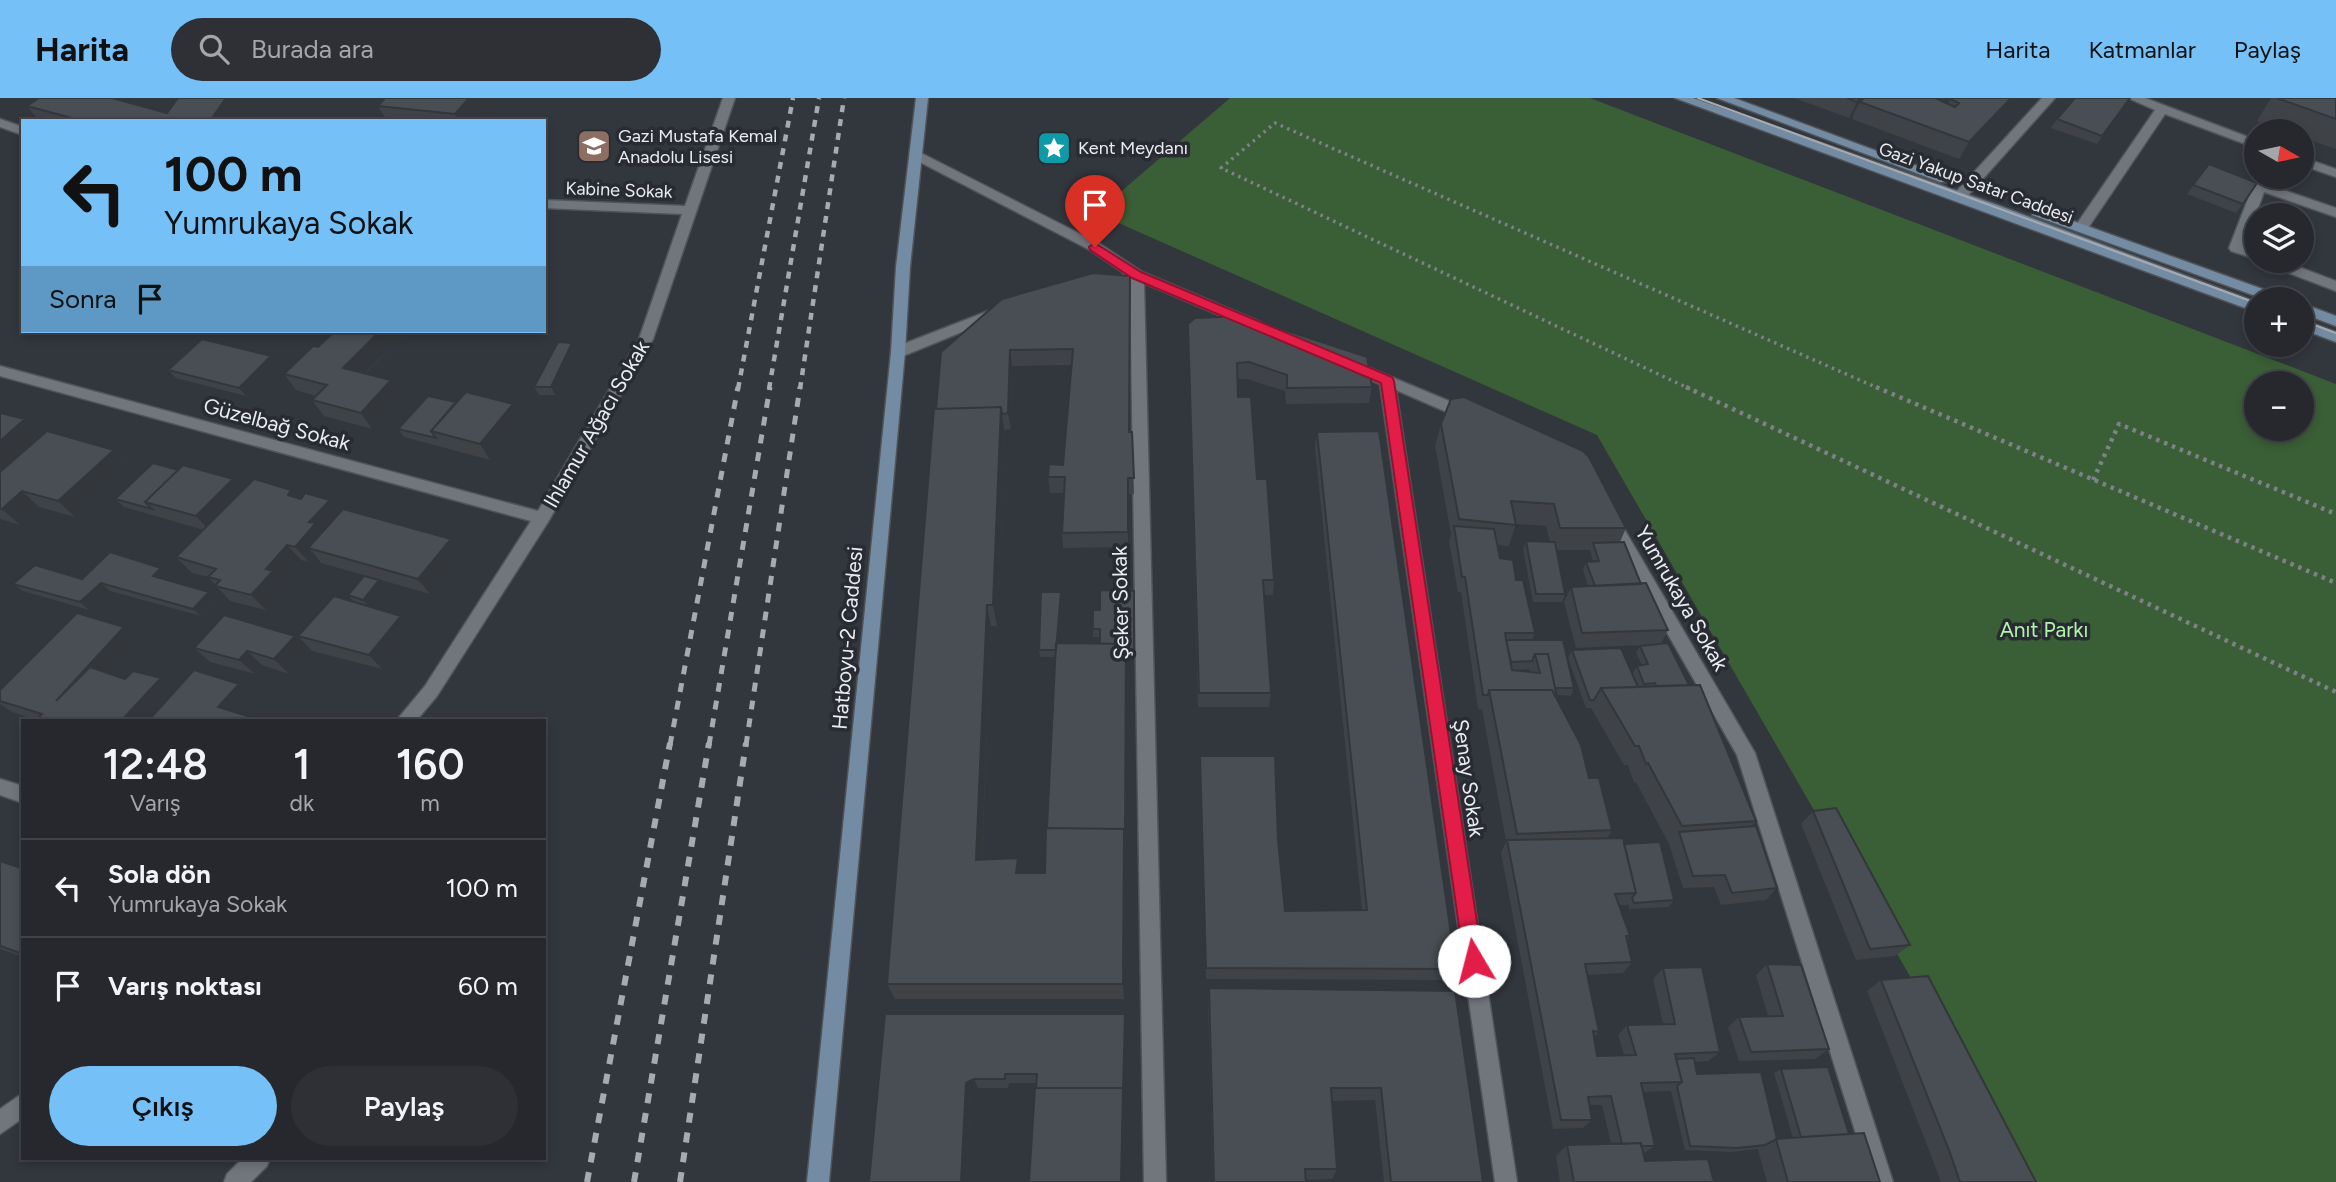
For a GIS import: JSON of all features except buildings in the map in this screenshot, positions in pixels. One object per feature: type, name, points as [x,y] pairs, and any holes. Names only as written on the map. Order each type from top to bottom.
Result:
[{"type":"main road","name":"Hatboyu-2 Caddesi","points":[[818,1182],[922,98]]},
{"type":"main road","name":"Gazi Yakup Satar Caddesi","points":[[1681,98],[2081,228],[2244,287]]},
{"type":"main road","name":"Gazi Yakup Satar Caddesi","points":[[1723,98],[2244,302]]},
{"type":"main road","points":[[2314,313],[2336,321]]},
{"type":"main road","points":[[2314,329],[2336,337]]},
{"type":"street","name":"Ihlamur Ağacı Sokak","points":[[407,719],[431,691],[542,518],[646,340],[729,98]]},
{"type":"street","points":[[1964,192],[2049,98]]},
{"type":"street","points":[[2134,98],[2244,140]]},
{"type":"street","points":[[2081,228],[2162,109]]},
{"type":"street","points":[[0,123],[21,130]]},
{"type":"street","points":[[915,154],[1095,247],[1137,275],[1275,333]]},
{"type":"street","points":[[2314,165],[2336,173]]},
{"type":"street","points":[[2253,203],[2260,186],[2308,203]]},
{"type":"street","name":"Kabine Sokak","points":[[546,204],[692,210]]},
{"type":"street","points":[[2314,205],[2336,213]]},
{"type":"street","points":[[2244,227],[2236,248],[2244,251]]},
{"type":"street","points":[[2302,273],[2336,286]]},
{"type":"street","points":[[1112,281],[1137,275]]},
{"type":"street","name":"Şeker Sokak","points":[[1137,275],[1154,1182]]},
{"type":"street","points":[[898,352],[1013,307]]},
{"type":"street","points":[[1337,359],[1488,423]]},
{"type":"street","name":"Güzelbağ Sokak","points":[[0,372],[542,518]]},
{"type":"street","name":"Şenay Sokak","points":[[1387,381],[1506,1182]]},
{"type":"street","name":"Yumrukaya Sokak","points":[[1604,508],[1746,753],[1882,1182]]},
{"type":"street","points":[[0,787],[21,794]]},
{"type":"street","points":[[0,1123],[21,1106]]},
{"type":"street","points":[[235,1182],[257,1160]]},
{"type":"path","points":[[2336,583],[2093,480],[1275,123],[1221,168],[2336,692]]},
{"type":"path","points":[[2093,480],[2119,424],[2336,514]]},
{"type":"green space","name":"Anıt Parkı","points":[[1230,98],[1590,98],[2244,349],[2244,357],[2266,357],[2302,371],[2244,371],[2244,441],[2314,441],[2314,376],[2336,384],[2336,1182],[2029,1182],[1597,435],[1096,213]]},
{"type":"tram line","points":[[1698,98],[2244,299]]},
{"type":"tram line","points":[[2314,325],[2336,333]]},
{"type":"railway","points":[[738,389],[793,98]]},
{"type":"railway","points":[[769,389],[819,98]]},
{"type":"railway","points":[[800,389],[844,98]]},
{"type":"railway","points":[[670,745],[738,387]]},
{"type":"railway","points":[[709,745],[770,387]]},
{"type":"railway","points":[[746,745],[800,387]]},
{"type":"railway","points":[[587,1182],[670,743]]},
{"type":"railway","points":[[634,1182],[709,743]]},
{"type":"railway","points":[[680,1182],[746,743]]},
{"type":"place","name":"Gazi Mustafa Kemal Anadolu Lisesi","points":[[594,146]]},
{"type":"place","name":"Kent Meydanı","points":[[1054,148]]},
{"type":"route","points":[[1095,247],[1137,275],[1387,381],[1474,961]]}]
